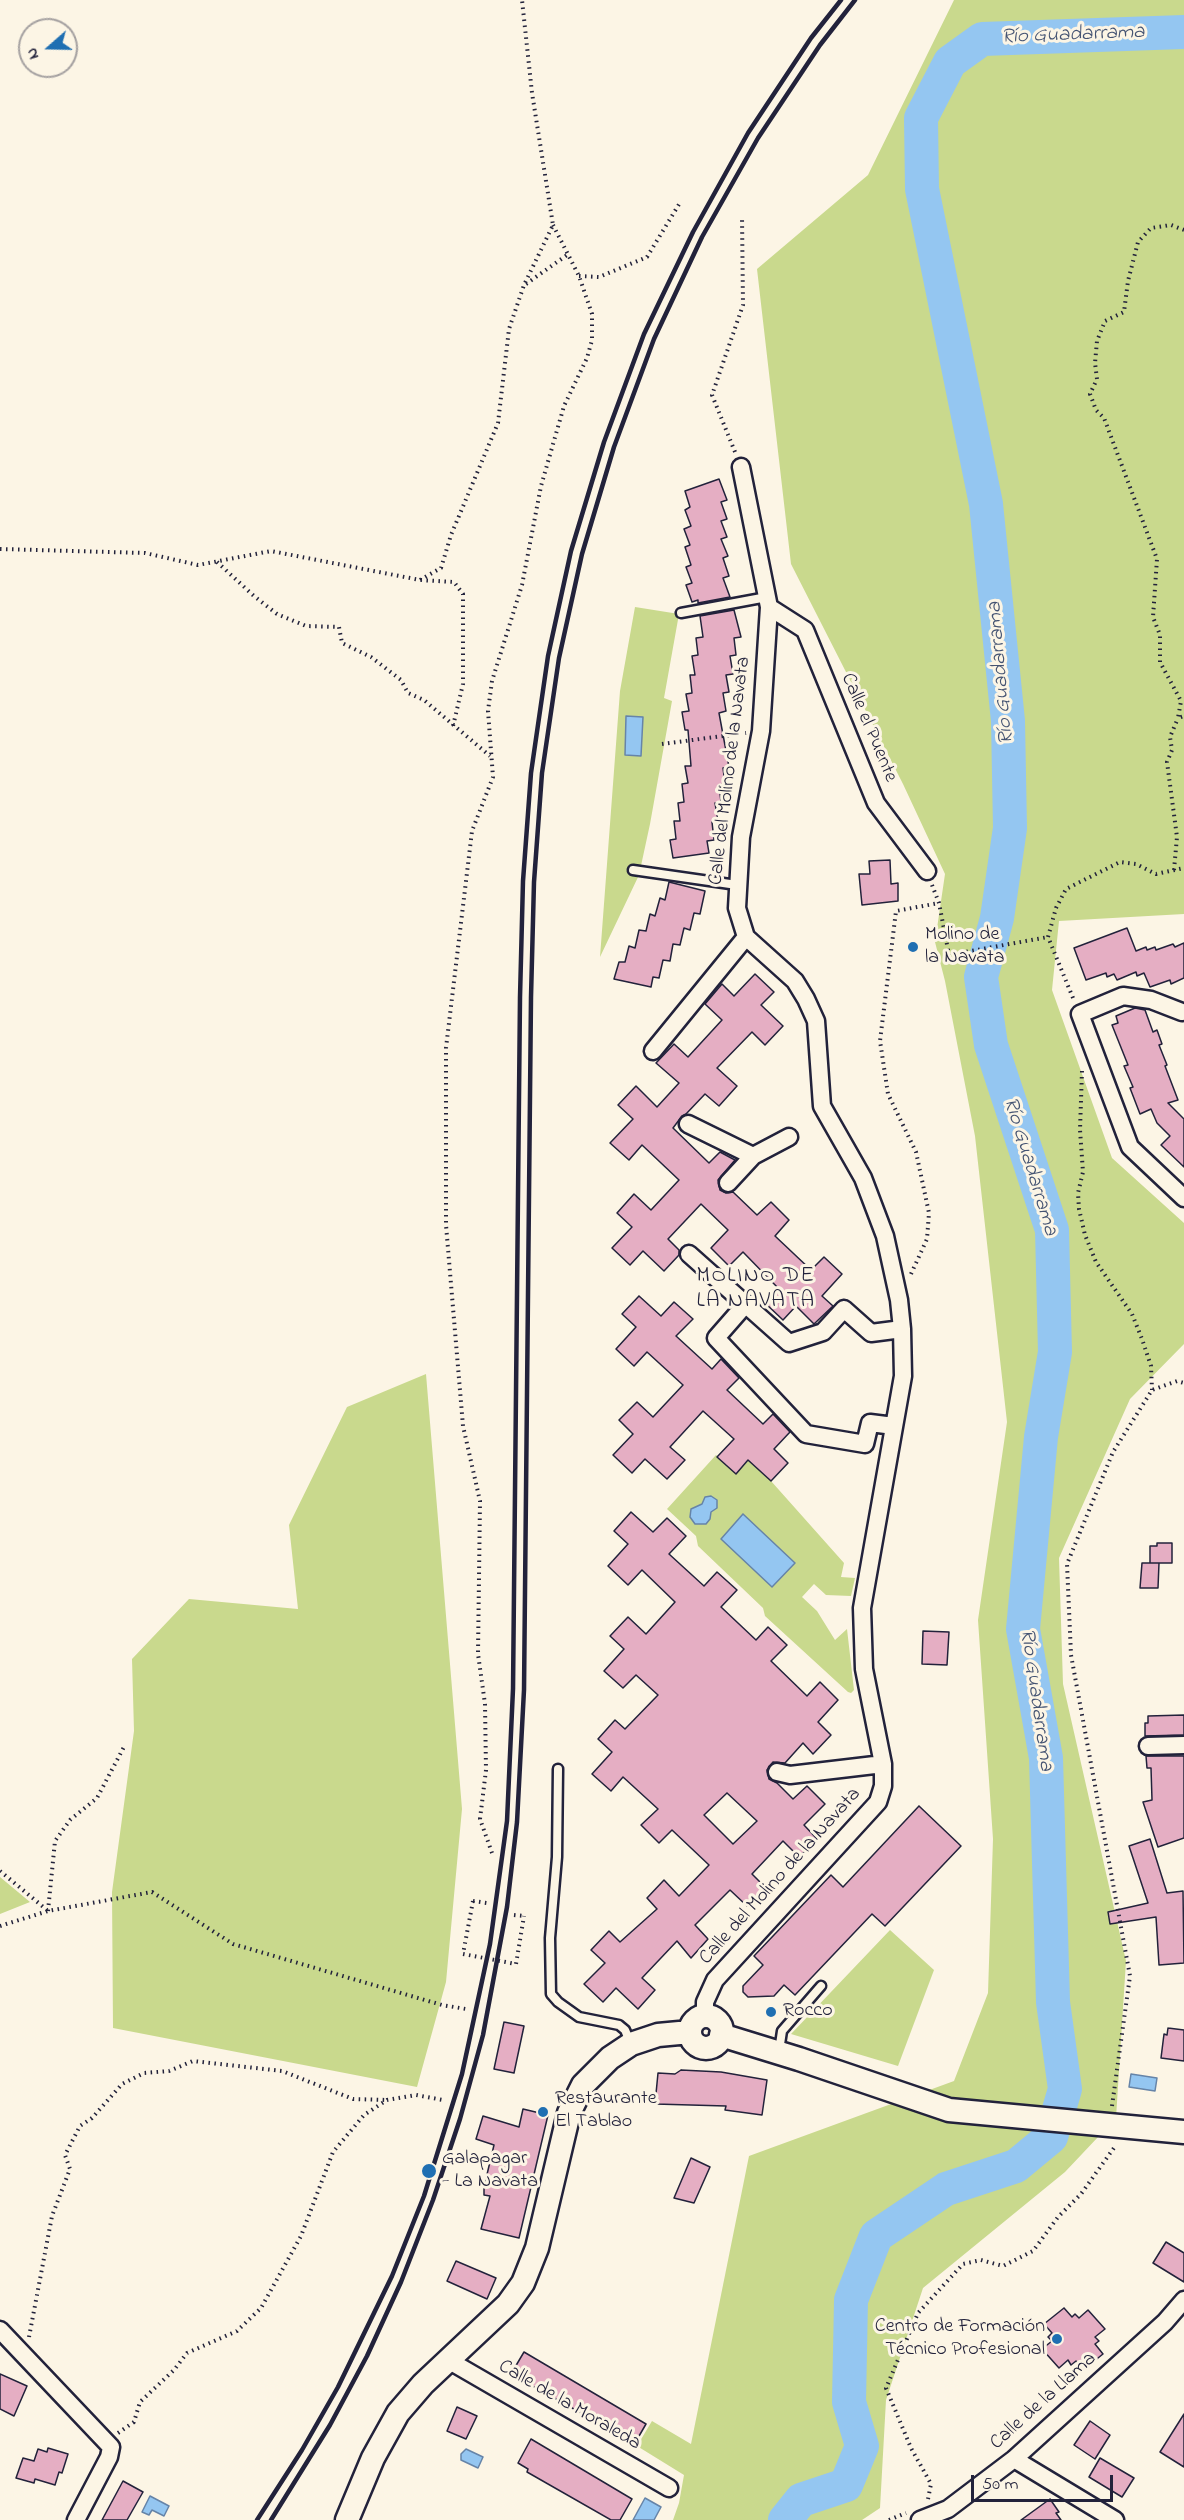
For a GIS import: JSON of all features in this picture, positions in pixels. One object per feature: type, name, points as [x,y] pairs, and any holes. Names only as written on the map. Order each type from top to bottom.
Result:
[{"type":"main road","points":[[347,2520],[373,2458],[392,2423],[414,2393],[508,2304],[523,2283],[537,2248],[573,2102],[591,2074],[631,2044],[698,2024],[694,2042],[702,2047],[716,2044],[721,2035],[779,2052],[949,2110],[1116,2128],[1184,2132]]},
{"type":"street","name":"Calle del Molino de la Navata","points":[[698,2024],[715,1980],[878,1802],[883,1786],[883,1764],[864,1669],[862,1608],[903,1376],[899,1299],[885,1236],[863,1178],[822,1106],[816,1022],[807,999],[795,981],[746,937],[737,908],[741,837],[761,731],[768,602],[741,467]]},
{"type":"street","name":"Calle el Puente","points":[[768,602],[805,630],[876,803],[927,871]]},
{"type":"street","points":[[652,1051],[746,937]]},
{"type":"street","points":[[1182,1012],[1151,1000],[1123,996],[1080,1014],[1130,1148],[1184,1198]]},
{"type":"street","points":[[688,1124],[753,1156]]},
{"type":"street","points":[[728,1183],[753,1156],[789,1137]]},
{"type":"street","points":[[689,1254],[744,1306],[789,1343],[823,1332],[844,1309],[871,1333],[902,1329]]},
{"type":"street","points":[[744,1306],[716,1338],[806,1434],[865,1444],[870,1423],[894,1426]]},
{"type":"street","points":[[1148,1746],[1184,1745]]},
{"type":"street","name":"Calle del Molino de la Navata","points":[[777,1772],[790,1775],[883,1764]]},
{"type":"street","name":"Calle de la Llama","points":[[914,2516],[948,2509],[1014,2459],[1183,2304]]},
{"type":"street","points":[[0,2330],[111,2447],[110,2457],[76,2520]]},
{"type":"street","name":"Calle de la Moraleda","points":[[448,2360],[669,2488]]},
{"type":"street","points":[[1014,2459],[1092,2514],[1115,2520]]},
{"type":"lane","points":[[681,613],[768,602]]},
{"type":"lane","points":[[633,870],[737,885]]},
{"type":"lane","points":[[558,1770],[557,1857],[550,1938],[551,1994],[579,2018],[619,2025],[625,2030],[631,2044]]},
{"type":"lane","points":[[779,2052],[782,2031],[821,1986]]},
{"type":"path","points":[[492,1853],[480,1819],[486,1770],[485,1704],[478,1654],[480,1501],[463,1426],[446,1225],[446,1048],[471,831],[493,777],[488,711],[492,681],[522,585],[541,486],[564,406],[587,358],[592,340],[592,314],[579,276],[553,225],[532,93],[522,0]]},
{"type":"path","points":[[579,276],[599,277],[646,257],[681,201]]},
{"type":"path","points":[[741,467],[712,395],[742,305],[742,216]]},
{"type":"path","points":[[420,580],[441,568],[451,535],[498,423],[509,329],[524,285],[553,225]]},
{"type":"path","points":[[1174,870],[1177,837],[1167,762],[1172,750],[1170,736],[1178,718],[1181,701],[1160,662],[1160,635],[1153,617],[1157,559],[1104,418],[1096,410],[1090,394],[1097,379],[1095,363],[1097,341],[1105,321],[1124,312],[1128,281],[1138,242],[1151,228],[1171,225],[1184,230]]},
{"type":"path","points":[[524,285],[567,255]]},
{"type":"path","points":[[0,549],[145,553],[198,565],[271,550],[420,580],[454,582],[463,594],[463,684],[453,726]]},
{"type":"path","points":[[216,561],[254,597],[277,614],[306,626],[339,627],[342,644],[370,657],[401,680],[408,693],[424,700],[490,757]]},
{"type":"path","points":[[1178,718],[1184,716]]},
{"type":"path","points":[[662,744],[761,731]]},
{"type":"path","points":[[1080,1014],[1048,938],[1056,908],[1066,889],[1120,862],[1136,864],[1156,874],[1184,868]]},
{"type":"path","points":[[927,871],[939,903],[949,955],[1048,938]]},
{"type":"path","points":[[899,1299],[927,1239],[929,1213],[916,1152],[888,1094],[880,1041],[896,911],[939,903]]},
{"type":"path","points":[[928,2503],[931,2484],[911,2448],[886,2388],[918,2313],[963,2264],[981,2260],[1003,2266],[1033,2252],[1058,2217],[1081,2194],[1116,2128],[1130,1976],[1071,1655],[1067,1564],[1113,1452],[1152,1390],[1151,1366],[1132,1314],[1096,1262],[1085,1235],[1079,1209],[1078,1193],[1083,1173],[1080,1083],[1088,1038]]},
{"type":"path","points":[[1152,1390],[1177,1381],[1184,1383]]},
{"type":"path","points":[[48,1911],[55,1841],[70,1820],[97,1798],[125,1745]]},
{"type":"path","points":[[0,1871],[48,1911]]},
{"type":"path","points":[[0,1926],[48,1911],[152,1892],[233,1944],[442,2005],[466,2009]]},
{"type":"path","points":[[487,1903],[473,1901],[463,1954],[516,1964],[524,1916],[514,1915]]},
{"type":"path","points":[[26,2356],[52,2216],[70,2169],[65,2155],[80,2126],[92,2118],[122,2084],[144,2073],[169,2071],[193,2061],[282,2071],[353,2099],[387,2100],[416,2095],[443,2100]]},
{"type":"path","points":[[106,2441],[134,2422],[140,2402],[174,2370],[187,2353],[237,2331],[261,2307],[301,2236],[333,2152],[364,2115],[387,2100]]},
{"type":"path","points":[[889,2520],[914,2516]]},
{"type":"green space","points":[[954,0],[1184,0],[1184,914],[1059,921],[1052,990],[1112,1158],[1184,1223],[1184,1344],[1130,1399],[1059,1558],[1063,1684],[1126,1961],[1116,2118],[1065,2172],[923,2288],[886,2400],[880,2508],[862,2520],[673,2520],[684,2475],[637,2446],[652,2421],[691,2444],[749,2156],[954,2081],[988,1993],[993,1839],[978,1620],[1007,1422],[975,1136],[945,981],[935,942],[945,874],[903,784],[791,564],[757,269],[868,175]]},
{"type":"green space","points":[[635,607],[679,614],[664,698],[672,701],[639,875],[600,957],[620,691]]},
{"type":"green space","points":[[426,1374],[462,1809],[446,1982],[417,2087],[113,2028],[112,1892],[134,1731],[132,1659],[189,1599],[298,1609],[289,1525],[347,1407]]},
{"type":"green space","points":[[716,1455],[736,1474],[749,1460],[771,1481],[844,1563],[841,1577],[855,1578],[851,1596],[826,1595],[814,1584],[802,1597],[817,1611],[835,1640],[847,1629],[854,1690],[851,1693],[765,1616],[763,1608],[698,1546],[696,1536],[667,1509]]},
{"type":"green space","points":[[0,1877],[30,1902],[0,1914]]},
{"type":"green space","points":[[890,1930],[934,1970],[898,2066],[791,2034]]},
{"type":"water","points":[[626,716],[643,717],[641,756],[625,755]]},
{"type":"water","points":[[711,1496],[717,1500],[717,1508],[711,1512],[706,1524],[695,1524],[690,1517],[691,1509],[702,1504],[705,1497]]},
{"type":"water","points":[[743,1514],[795,1563],[772,1587],[721,1539]]},
{"type":"water","points":[[1131,2074],[1157,2078],[1155,2091],[1129,2087]]},
{"type":"water","points":[[466,2449],[483,2457],[478,2468],[461,2460],[461,2454]]},
{"type":"water","points":[[150,2496],[169,2506],[164,2516],[152,2510],[149,2515],[142,2512]]},
{"type":"water","points":[[645,2498],[661,2507],[654,2520],[633,2520]]},
{"type":"building","points":[[719,479],[727,500],[721,502],[727,519],[721,521],[727,537],[721,539],[728,556],[723,558],[729,576],[723,578],[730,597],[692,602],[686,585],[692,583],[686,567],[691,565],[685,547],[690,545],[684,529],[691,526],[685,510],[690,507],[685,491]]},
{"type":"building","points":[[734,610],[741,637],[734,638],[736,655],[730,656],[733,674],[726,675],[729,692],[723,693],[726,711],[719,713],[729,767],[723,768],[725,784],[719,785],[721,802],[715,803],[718,821],[712,822],[714,840],[707,841],[709,853],[673,858],[670,840],[676,839],[674,821],[680,821],[678,803],[684,802],[682,784],[688,783],[685,766],[691,766],[688,730],[685,730],[682,712],[689,711],[686,694],[692,693],[690,675],[695,675],[692,656],[698,655],[696,638],[703,637],[700,616]]},
{"type":"building","points":[[890,860],[891,884],[898,883],[898,901],[862,905],[859,874],[870,874],[869,861]]},
{"type":"building","points":[[669,882],[705,891],[700,914],[694,913],[690,930],[684,928],[680,945],[673,944],[670,961],[663,960],[659,978],[653,977],[651,987],[614,979],[619,962],[625,962],[629,946],[635,948],[639,930],[646,931],[650,914],[655,916],[660,898],[665,900]]},
{"type":"building","points":[[1127,928],[1136,951],[1146,947],[1147,950],[1155,947],[1156,950],[1173,944],[1175,947],[1184,943],[1184,978],[1171,984],[1170,980],[1150,987],[1144,973],[1137,976],[1136,972],[1117,980],[1114,974],[1107,977],[1106,973],[1086,980],[1074,948]]},
{"type":"building","points":[[755,974],[774,992],[761,1005],[783,1026],[765,1045],[752,1032],[717,1068],[737,1086],[719,1106],[705,1094],[673,1128],[709,1163],[720,1152],[735,1160],[718,1180],[720,1190],[726,1193],[733,1192],[757,1215],[771,1202],[789,1220],[775,1236],[811,1270],[824,1257],[842,1274],[822,1296],[833,1306],[814,1324],[796,1306],[783,1320],[765,1303],[779,1289],[743,1252],[729,1266],[711,1248],[728,1230],[701,1204],[668,1239],[679,1250],[679,1255],[664,1271],[643,1251],[630,1265],[612,1248],[632,1227],[617,1213],[634,1194],[651,1210],[679,1180],[642,1145],[629,1160],[610,1143],[633,1119],[618,1105],[636,1086],[657,1107],[679,1083],[656,1063],[674,1044],[688,1057],[722,1020],[705,1004],[722,984],[734,996]]},
{"type":"building","points":[[1135,1008],[1145,1010],[1153,1032],[1157,1030],[1162,1044],[1159,1045],[1167,1065],[1165,1066],[1178,1100],[1168,1103],[1184,1119],[1184,1167],[1161,1145],[1170,1136],[1157,1123],[1151,1109],[1140,1114],[1130,1088],[1133,1087],[1124,1066],[1128,1065],[1112,1025],[1118,1023],[1116,1016]]},
{"type":"building","points":[[639,1296],[661,1316],[674,1302],[693,1319],[676,1336],[712,1369],[721,1359],[739,1378],[727,1390],[763,1424],[773,1414],[790,1432],[774,1449],[788,1463],[771,1481],[748,1460],[736,1474],[717,1457],[734,1439],[703,1411],[670,1447],[685,1460],[667,1479],[645,1459],[632,1473],[613,1455],[633,1434],[619,1420],[637,1402],[653,1417],[683,1385],[647,1352],[634,1366],[616,1349],[636,1327],[622,1314]]},
{"type":"building","points":[[631,1512],[653,1532],[667,1518],[686,1536],[669,1554],[704,1586],[717,1572],[737,1590],[721,1607],[756,1640],[768,1627],[787,1645],[771,1661],[807,1696],[820,1682],[838,1700],[818,1722],[831,1735],[813,1754],[803,1743],[785,1763],[773,1762],[767,1770],[769,1779],[777,1783],[793,1799],[807,1786],[825,1804],[804,1825],[817,1839],[799,1857],[783,1841],[752,1874],[765,1887],[747,1906],[730,1890],[695,1925],[708,1939],[691,1958],[677,1941],[642,1978],[655,1990],[638,2009],[616,1988],[603,2002],[584,1984],[605,1963],[591,1950],[609,1931],[620,1942],[657,1909],[647,1898],[664,1880],[679,1896],[709,1865],[672,1830],[659,1843],[641,1825],[658,1809],[623,1777],[611,1791],[592,1774],[612,1752],[598,1739],[615,1720],[625,1729],[658,1695],[636,1675],[623,1688],[604,1671],[624,1649],[610,1636],[628,1617],[646,1634],[675,1602],[642,1570],[628,1585],[608,1566],[628,1544],[614,1531]],"holes":[[[727,1793],[757,1821],[733,1844],[704,1815]]]},
{"type":"building","points":[[1157,1543],[1172,1543],[1172,1563],[1150,1563],[1150,1546],[1157,1546]]},
{"type":"building","points":[[1142,1563],[1159,1563],[1158,1588],[1140,1588]]},
{"type":"building","points":[[923,1631],[949,1632],[947,1665],[922,1664]]},
{"type":"building","points":[[1184,1715],[1184,1735],[1145,1736],[1145,1723],[1148,1723],[1148,1716]]},
{"type":"building","points":[[1146,1756],[1184,1756],[1184,1838],[1158,1847],[1143,1802],[1152,1800],[1151,1768],[1147,1768]]},
{"type":"building","points":[[919,1806],[961,1846],[885,1926],[872,1914],[795,1995],[784,1985],[774,1996],[748,1997],[743,1992],[743,1986],[763,1965],[754,1956],[831,1875],[843,1887]]},
{"type":"building","points":[[1150,1839],[1167,1893],[1183,1891],[1184,1963],[1159,1965],[1156,1917],[1110,1924],[1108,1912],[1148,1903],[1129,1846]]},
{"type":"building","points":[[504,2022],[524,2026],[514,2073],[494,2069]]},
{"type":"building","points":[[1168,2028],[1184,2030],[1184,2061],[1161,2058],[1164,2034],[1167,2035]]},
{"type":"building","points":[[681,2070],[721,2072],[767,2080],[762,2115],[725,2110],[726,2106],[655,2104],[658,2073],[675,2074]]},
{"type":"building","points":[[523,2109],[548,2115],[519,2238],[481,2229],[490,2196],[484,2195],[484,2187],[494,2145],[476,2139],[483,2116],[519,2127]]},
{"type":"building","points":[[691,2158],[710,2167],[694,2203],[674,2198]]},
{"type":"building","points":[[1166,2242],[1184,2253],[1184,2282],[1153,2263]]},
{"type":"building","points":[[456,2261],[496,2278],[487,2299],[447,2281]]},
{"type":"building","name":"Centro de Formación Técnico Profesional","points":[[1064,2308],[1072,2317],[1075,2314],[1079,2318],[1088,2310],[1105,2329],[1095,2337],[1099,2341],[1095,2344],[1103,2354],[1083,2370],[1076,2361],[1071,2365],[1068,2360],[1059,2368],[1042,2349],[1052,2341],[1048,2337],[1052,2333],[1044,2324]]},
{"type":"building","points":[[524,2352],[646,2424],[635,2443],[511,2374]]},
{"type":"building","points":[[0,2374],[27,2386],[14,2416],[0,2409]]},
{"type":"building","points":[[457,2407],[477,2416],[466,2439],[447,2431]]},
{"type":"building","points":[[1184,2414],[1184,2467],[1160,2452]]},
{"type":"building","points":[[1090,2421],[1110,2435],[1095,2459],[1074,2445]]},
{"type":"building","points":[[531,2439],[632,2499],[620,2520],[611,2520],[527,2472],[528,2469],[518,2463]]},
{"type":"building","points":[[48,2448],[68,2454],[62,2473],[59,2472],[55,2485],[35,2479],[34,2483],[16,2478],[23,2458],[34,2461],[38,2449],[47,2452]]},
{"type":"building","points":[[1100,2458],[1134,2478],[1122,2497],[1089,2477]]},
{"type":"building","points":[[123,2481],[143,2492],[127,2520],[102,2520]]},
{"type":"building","points":[[1050,2499],[1059,2512],[1056,2513],[1061,2520],[1021,2520]]},
{"type":"waterway","name":"Río Guadarrama","points":[[785,2520],[801,2500],[846,2485],[862,2446],[849,2402],[851,2300],[876,2236],[946,2189],[1016,2166],[1051,2137],[1065,2089],[1053,2002],[1046,1758],[1023,1629],[1041,1437],[1055,1352],[1052,1230],[991,1045],[981,977],[997,918],[1010,828],[1008,721],[986,504],[922,189],[921,118],[950,62],[982,39],[1184,32]]},
{"type":"railway","points":[[257,2520],[302,2450],[338,2387],[392,2276],[424,2196],[462,2074],[490,1944],[507,1821],[513,1689],[523,881],[531,773],[548,656],[571,551],[604,442],[644,334],[693,232],[748,133],[811,38],[841,0]]},
{"type":"railway","points":[[271,2520],[330,2425],[367,2356],[401,2282],[433,2200],[460,2119],[483,2035],[507,1907],[517,1822],[524,1690],[534,882],[542,773],[559,658],[582,554],[614,447],[654,339],[702,237],[758,138],[820,45],[855,0]]},
{"type":"place","name":"Molino de la Navata","points":[[913,947]]},
{"type":"place","name":"Rocco","points":[[771,2012]]},
{"type":"place","name":"Restaurante El Tablao","points":[[543,2112]]},
{"type":"place","name":"Galapagar - La Navata","points":[[429,2171]]},
{"type":"place","name":"Centro de Formación Técnico Profesional","points":[[1057,2339]]},
{"type":"district","name":"MOLINO DE LA NAVATA","points":[[756,1290]]}]
